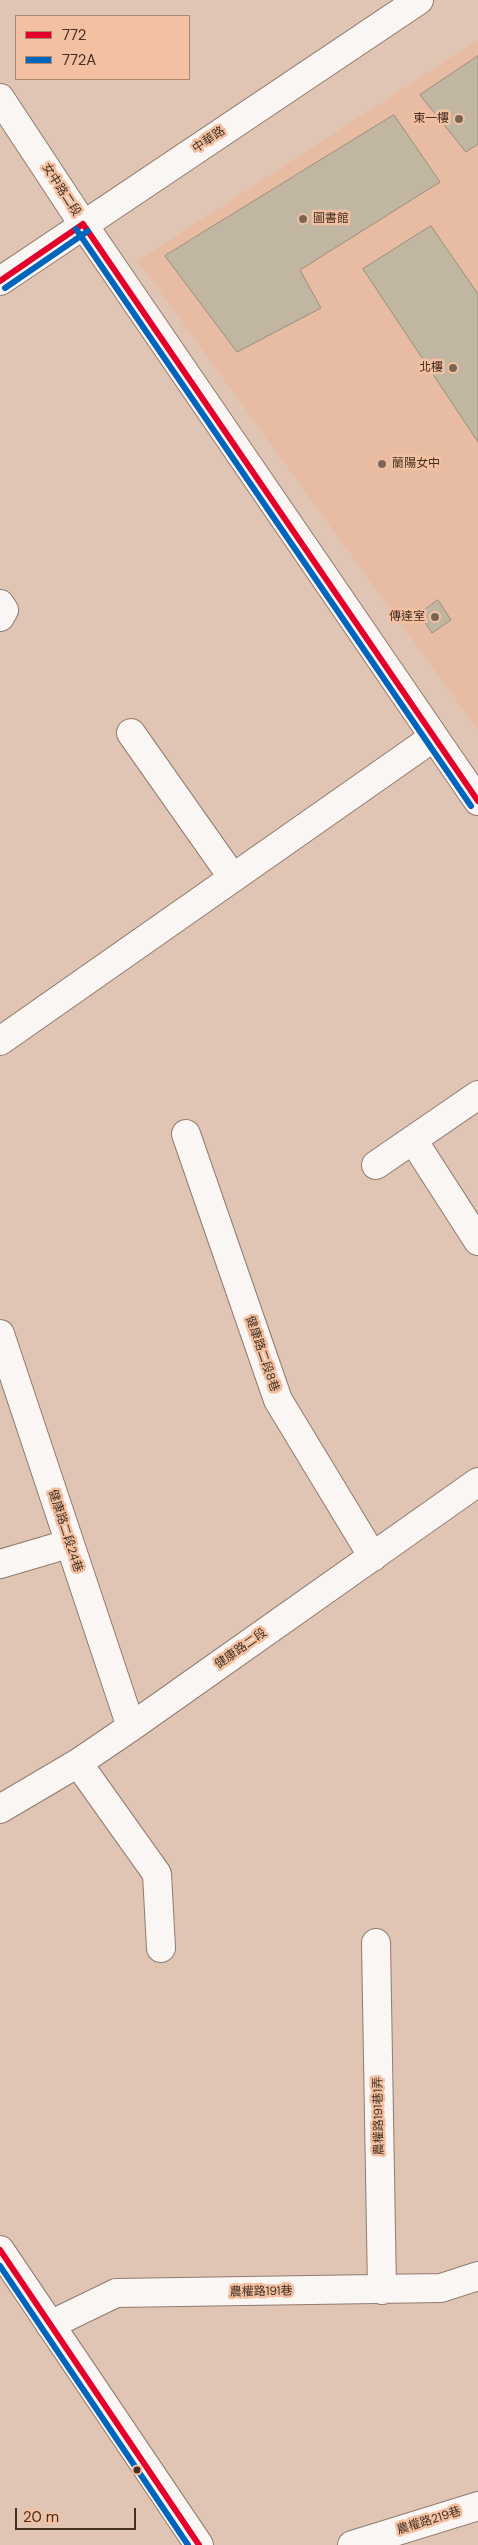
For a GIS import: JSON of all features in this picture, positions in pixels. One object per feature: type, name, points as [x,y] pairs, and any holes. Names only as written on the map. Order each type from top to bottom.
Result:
[{"type":"street","name":"中華路","points":[[0,281],[420,0]]},
{"type":"street","name":"女中路二段","points":[[0,98],[83,224],[478,801]]},
{"type":"street","points":[[0,604],[4,610],[0,617]]},
{"type":"street","points":[[131,733],[233,878]]},
{"type":"street","points":[[0,1041],[434,737]]},
{"type":"street","points":[[376,1165],[478,1095]]},
{"type":"street","name":"健康路二段8巷","points":[[186,1134],[278,1400],[373,1556]]},
{"type":"street","points":[[413,1140],[478,1241]]},
{"type":"street","name":"健康路二段24巷","points":[[0,1334],[68,1544],[131,1727]]},
{"type":"street","name":"健康路二段","points":[[0,1809],[78,1763],[131,1727],[478,1482]]},
{"type":"street","points":[[0,1564],[68,1544]]},
{"type":"street","points":[[78,1763],[157,1874],[161,1948]]},
{"type":"street","name":"農權路191巷1弄","points":[[376,1942],[382,2290]]},
{"type":"street","points":[[0,2250],[200,2545]]},
{"type":"street","name":"農權路191巷","points":[[50,2325],[116,2293],[441,2288],[478,2276]]},
{"type":"street","name":"農權路219巷","points":[[352,2545],[478,2506]]},
{"type":"shaded area","name":"蘭陽女中","points":[[478,40],[478,730],[138,261]]},
{"type":"building","name":"東一樓","points":[[478,56],[478,144],[466,152],[420,95]]},
{"type":"building","name":"圖書館","points":[[394,115],[440,182],[300,270],[321,308],[237,352],[165,256]]},
{"type":"building","name":"北樓","points":[[431,226],[478,294],[478,442],[363,269]]},
{"type":"building","name":"傳達室","points":[[438,600],[451,620],[432,633],[419,614]]},
{"type":"transit line","name":"772","points":[[83,224],[478,801]]},
{"type":"transit line","name":"772","points":[[0,281],[83,224]]},
{"type":"transit line","name":"772A","points":[[76,229],[471,806]]},
{"type":"transit line","name":"772A","points":[[5,288],[88,231]]},
{"type":"transit line","name":"772","points":[[0,2250],[199,2545]]},
{"type":"transit line","name":"772A","points":[[0,2266],[188,2545]]},
{"type":"place","name":"東一樓","points":[[459,119]]},
{"type":"place","name":"圖書館","points":[[303,219]]},
{"type":"place","name":"北樓","points":[[453,368]]},
{"type":"place","name":"蘭陽女中","points":[[382,464]]},
{"type":"place","name":"傳達室","points":[[435,617]]}]
